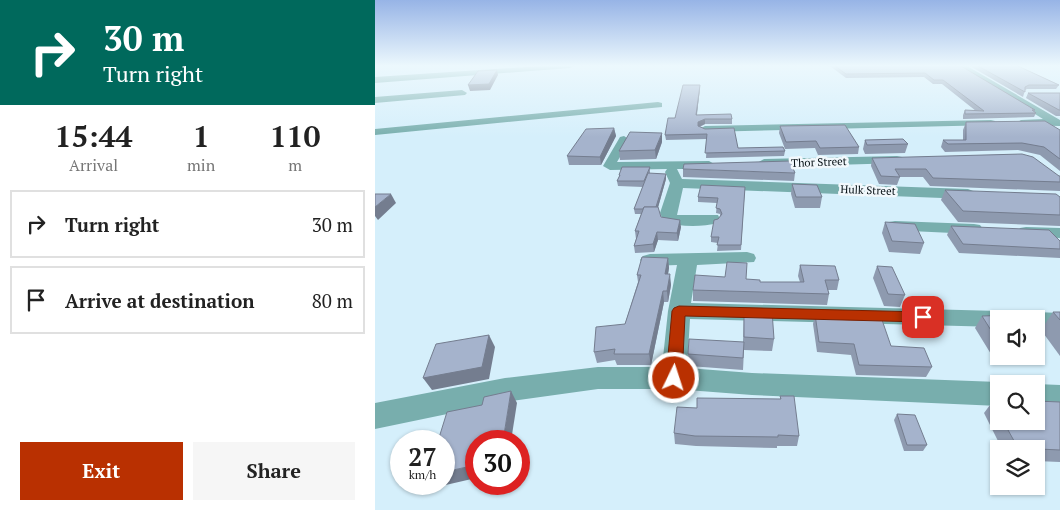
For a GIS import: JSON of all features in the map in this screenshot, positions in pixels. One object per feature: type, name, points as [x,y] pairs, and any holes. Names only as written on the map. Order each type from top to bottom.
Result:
[{"type":"street","points":[[1001,90],[1058,124]]},
{"type":"street","points":[[375,100],[462,93]]},
{"type":"street","points":[[375,132],[658,105]]},
{"type":"street","points":[[705,129],[1058,124]]},
{"type":"street","points":[[624,140],[610,163],[611,166],[720,165]]},
{"type":"street","points":[[837,145],[849,161]]},
{"type":"street","name":"Thor Street","points":[[749,164],[909,159]]},
{"type":"street","points":[[670,166],[677,183],[668,213],[670,218],[676,220],[712,220]]},
{"type":"street","name":"Hulk Street","points":[[677,183],[981,195]]},
{"type":"street","points":[[895,226],[992,230]]},
{"type":"street","points":[[1012,231],[1060,233]]},
{"type":"street","points":[[649,260],[747,258]]},
{"type":"street","points":[[674,378],[679,311],[688,259]]},
{"type":"street","points":[[679,311],[990,319]]},
{"type":"street","points":[[1045,320],[1060,321]]},
{"type":"street","points":[[375,416],[505,390],[598,378],[674,378],[752,384],[990,394]]},
{"type":"street","points":[[1045,396],[1060,397]]},
{"type":"building","points":[[682,90],[699,90],[696,115],[731,114],[732,119],[705,119],[698,122],[698,126],[705,129],[734,128],[738,148],[783,147],[785,151],[705,153],[707,134],[665,135],[668,118],[675,118]]},
{"type":"building","points":[[956,90],[1001,90],[1035,110],[1032,110],[1036,113],[965,114],[965,110],[984,111]]},
{"type":"building","points":[[1028,93],[1060,93],[1060,110],[1059,110]]},
{"type":"building","points":[[1045,121],[1060,130],[1060,159],[1044,147],[1022,143],[948,144],[943,140],[966,140],[966,122]]},
{"type":"building","points":[[845,125],[859,147],[820,148],[816,141],[786,142],[780,126]]},
{"type":"building","points":[[614,128],[600,157],[567,156],[586,129]]},
{"type":"building","points":[[630,132],[662,133],[655,150],[619,151]]},
{"type":"building","points":[[903,139],[908,144],[867,145],[865,140]]},
{"type":"building","points":[[1022,154],[1033,157],[1060,176],[1060,182],[933,178],[926,169],[895,169],[900,177],[881,176],[872,158]]},
{"type":"building","points":[[790,161],[795,173],[683,169],[684,164]]},
{"type":"building","points":[[622,167],[650,167],[644,181],[617,181]]},
{"type":"building","points":[[648,173],[666,174],[656,207],[634,209]]},
{"type":"building","points":[[792,184],[817,185],[822,197],[796,197]]},
{"type":"building","points":[[701,185],[745,187],[741,245],[717,245],[719,237],[711,237],[714,220],[718,219],[722,214],[720,209],[716,208],[718,198],[698,197]]},
{"type":"building","points":[[945,190],[1056,194],[1060,197],[1060,215],[963,211]]},
{"type":"building","points":[[375,194],[391,194],[375,207]]},
{"type":"building","points":[[644,207],[658,207],[661,217],[680,220],[677,233],[657,232],[653,244],[634,246],[639,231],[635,231]]},
{"type":"building","points":[[885,222],[915,224],[924,243],[892,241]]},
{"type":"building","points":[[951,226],[1049,230],[1060,241],[1060,249],[963,244]]},
{"type":"building","points":[[642,257],[668,258],[665,274],[670,274],[667,291],[663,291],[649,354],[614,354],[615,349],[594,352],[596,327],[625,324],[641,275],[637,275]]},
{"type":"building","points":[[727,262],[747,263],[746,279],[760,280],[760,282],[804,282],[800,265],[835,266],[839,280],[825,280],[829,294],[693,290],[695,275],[725,277]]},
{"type":"building","points":[[877,266],[892,267],[905,295],[888,294]]},
{"type":"building","points":[[744,310],[772,311],[774,339],[744,337]]},
{"type":"building","points":[[1053,312],[1060,312],[1060,320]]},
{"type":"building","points":[[815,314],[881,317],[891,346],[924,348],[932,367],[859,365],[854,344],[819,342]]},
{"type":"building","points":[[982,316],[990,316],[990,329]]},
{"type":"building","points":[[489,335],[482,367],[423,378],[436,344]]},
{"type":"building","points":[[689,339],[744,342],[743,358],[688,354]]},
{"type":"building","points":[[511,391],[505,430],[465,430],[465,467],[455,470],[455,430],[441,430],[447,412],[482,405],[484,397]]},
{"type":"building","points":[[780,396],[794,396],[799,436],[695,436],[674,433],[677,407],[697,408],[697,398],[781,399]]},
{"type":"building","points":[[1045,401],[1060,402],[1060,450],[1045,449],[1045,440],[1014,440],[1008,430],[1045,430]]},
{"type":"building","points":[[897,414],[915,415],[927,445],[907,445]]},
{"type":"route","points":[[674,378],[679,311],[923,317]]}]
